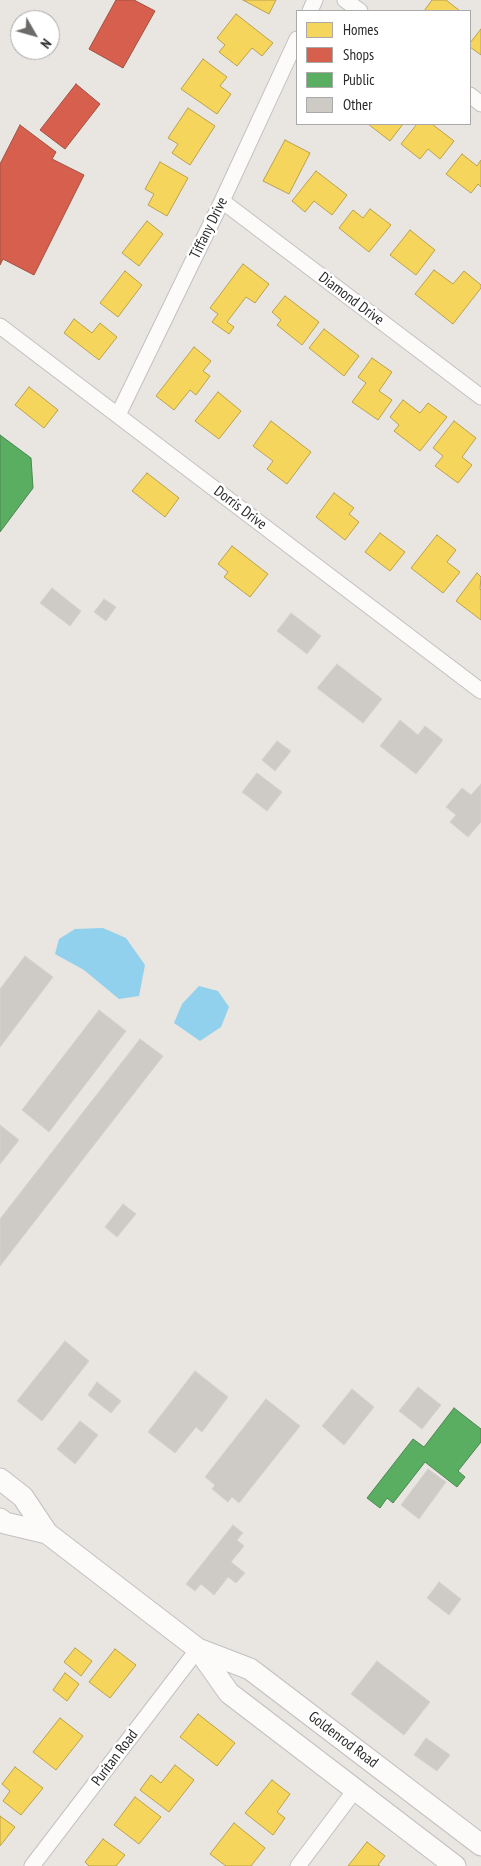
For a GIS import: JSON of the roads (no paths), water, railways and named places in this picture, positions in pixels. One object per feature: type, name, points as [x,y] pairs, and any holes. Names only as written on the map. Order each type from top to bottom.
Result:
[{"type":"main road","name":"Goldenrod Road","points":[[0,1479],[23,1497],[47,1533],[198,1649],[250,1669],[481,1845]]},
{"type":"main road","name":"Goldenrod Road","points":[[0,1519],[47,1533]]},
{"type":"main road","name":"Goldenrod Road","points":[[198,1649],[229,1693],[455,1866]]},
{"type":"street","points":[[345,0],[359,10]]},
{"type":"street","name":"Tiffany Drive","points":[[118,415],[222,201],[296,41]]},
{"type":"street","points":[[471,96],[481,104]]},
{"type":"street","name":"Diamond Drive","points":[[222,201],[481,397]]},
{"type":"street","name":"Dorris Drive","points":[[0,326],[481,691]]},
{"type":"street","name":"Puritan Road","points":[[32,1866],[198,1649]]},
{"type":"street","points":[[298,1866],[355,1790]]},
{"type":"water","points":[[103,928],[126,938],[145,965],[139,996],[119,999],[84,970],[55,954],[59,939],[75,929]]},
{"type":"water","points":[[199,986],[218,991],[229,1007],[221,1027],[200,1041],[174,1023],[182,1004]]}]
